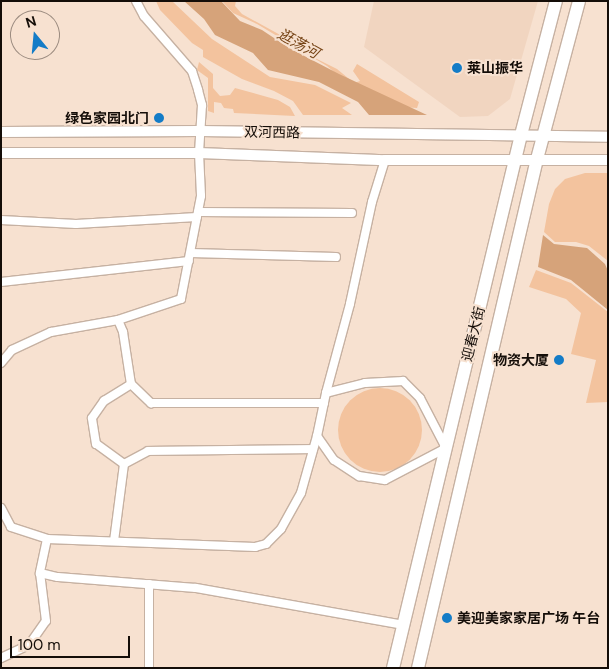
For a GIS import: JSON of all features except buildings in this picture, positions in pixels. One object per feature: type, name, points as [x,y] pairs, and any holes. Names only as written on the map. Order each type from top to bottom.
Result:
[{"type":"main road","name":"迎春大街","points":[[393,668],[521,135],[556,1]]},
{"type":"main road","name":"迎春大街","points":[[418,668],[537,159],[579,1]]},
{"type":"street","points":[[1,363],[12,350],[51,332],[118,320],[181,299],[190,262],[201,196],[199,154],[202,105],[192,71],[148,22],[136,1]]},
{"type":"street","name":"双河西路","points":[[1,132],[200,131],[608,137]]},
{"type":"street","name":"双河西路","points":[[1,153],[199,154],[385,160],[608,160]]},
{"type":"street","points":[[1,508],[11,527],[47,539],[255,547],[266,544],[281,529],[301,493],[350,304],[372,202],[385,160]]},
{"type":"street","points":[[1,220],[76,224],[198,215],[352,213]]},
{"type":"street","points":[[191,253],[336,257]]},
{"type":"street","points":[[1,282],[190,262]]},
{"type":"street","points":[[118,320],[123,332],[132,384],[151,403],[324,403]]},
{"type":"street","points":[[317,436],[334,460],[360,476],[385,480],[446,448],[420,398],[404,381],[365,383],[326,392]]},
{"type":"street","points":[[124,464],[96,444],[92,418],[104,401],[132,384]]},
{"type":"street","points":[[124,464],[148,451],[313,449]]},
{"type":"street","points":[[114,541],[124,464]]},
{"type":"street","points":[[1,658],[29,645],[46,621],[40,573],[47,539]]},
{"type":"street","points":[[40,573],[58,577],[196,588],[403,625]]},
{"type":"street","points":[[149,668],[150,584]]},
{"type":"shaded area","points":[[156,1],[172,1],[212,39],[270,77],[315,85],[351,103],[342,108],[352,115],[303,115],[293,101],[274,91],[242,79],[203,57],[203,50],[192,43],[160,10]]},
{"type":"shaded area","points":[[184,1],[221,1],[240,21],[262,30],[289,48],[339,74],[427,115],[369,115],[358,102],[319,82],[268,70],[253,53],[215,35],[204,19]]},
{"type":"shaded area","points":[[222,1],[236,1],[235,6],[242,14],[293,42],[315,58],[337,69],[354,83],[360,81],[353,71],[357,64],[419,102],[417,108],[402,107],[352,87],[327,66],[257,24],[233,13]]},
{"type":"shaded area","name":"莱山振华","points":[[374,1],[538,1],[510,99],[488,116],[460,117],[364,47]]},
{"type":"shaded area","points":[[199,62],[213,74],[213,88],[220,96],[230,95],[235,88],[278,100],[290,107],[295,116],[234,113],[233,109],[224,108],[221,103],[214,102],[214,113],[208,111],[208,78],[197,70]]},
{"type":"shaded area","points":[[585,173],[608,173],[608,261],[589,246],[576,242],[555,242],[544,232],[549,204],[555,189],[565,179]]},
{"type":"shaded area","points":[[543,235],[554,244],[587,248],[605,264],[608,271],[608,310],[571,280],[538,267]]},
{"type":"shaded area","points":[[536,270],[571,283],[608,312],[608,402],[586,403],[596,360],[571,354],[581,313],[566,299],[529,287]]},
{"type":"shaded area","points":[[380,388],[396,391],[410,400],[419,414],[422,430],[419,446],[410,460],[396,469],[380,472],[364,469],[350,460],[341,446],[338,430],[341,414],[350,400],[364,391]]},
{"type":"place","name":"莱山振华","points":[[457,68]]},
{"type":"place","name":"绿色家园北门","points":[[159,118]]},
{"type":"place","name":"物资大厦","points":[[559,360]]},
{"type":"place","name":"美迎美家家居广场 午台","points":[[447,618]]},
{"type":"water label","name":"逛荡河","points":[[298,44]]}]
